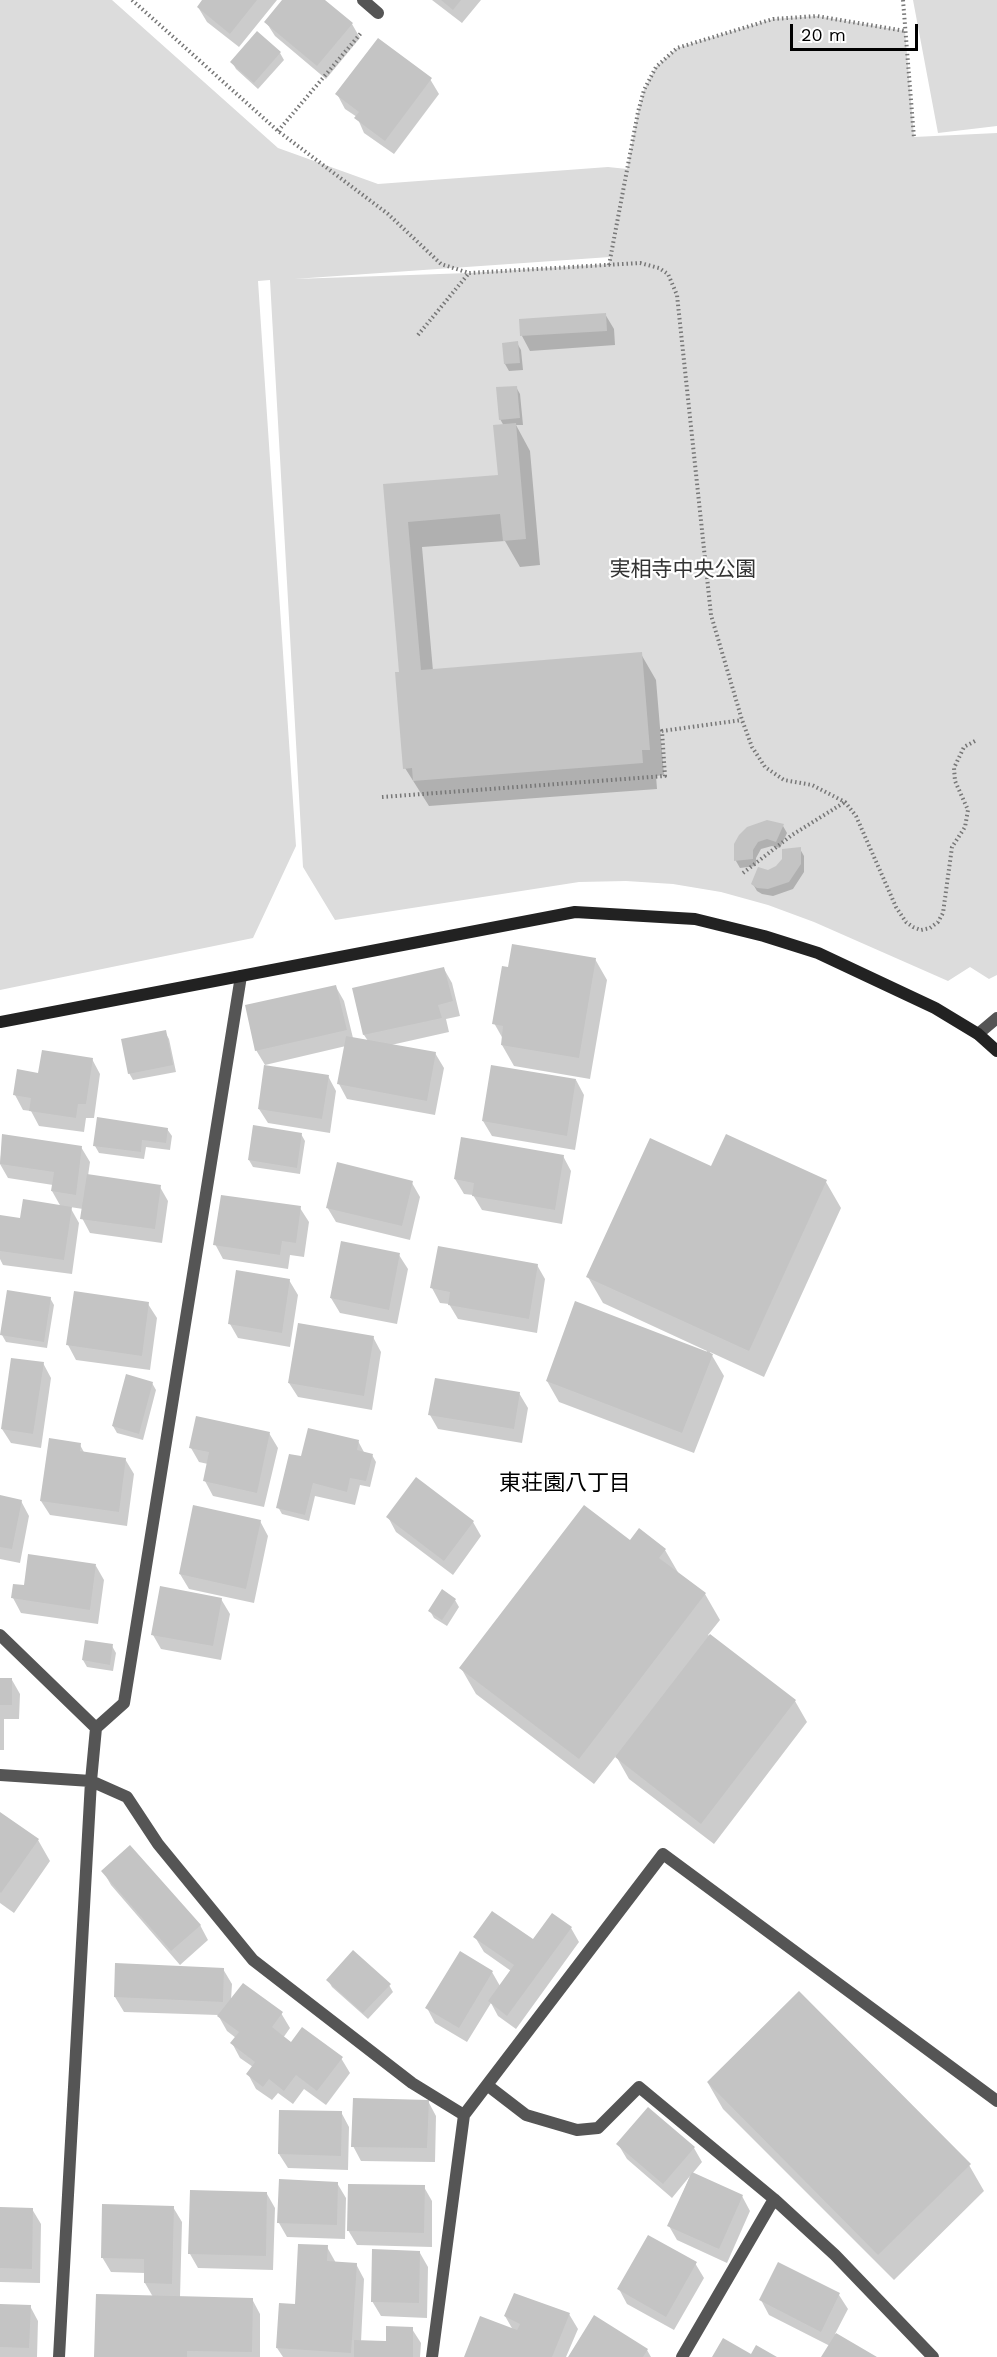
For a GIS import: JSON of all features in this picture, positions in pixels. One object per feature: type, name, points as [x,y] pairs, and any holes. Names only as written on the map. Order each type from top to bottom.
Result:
[{"type":"street","points":[[363,0],[378,13]]},
{"type":"street","points":[[0,1022],[575,912],[695,919],[764,936],[818,953],[935,1008],[978,1034],[997,1052]]},
{"type":"street","points":[[59,2357],[91,1781],[96,1728],[124,1703],[241,976]]},
{"type":"street","points":[[978,1034],[997,1018]]},
{"type":"street","points":[[0,1635],[96,1728]]},
{"type":"street","points":[[0,1775],[91,1781],[127,1797],[158,1844],[253,1960],[412,2083],[464,2115]]},
{"type":"street","points":[[432,2357],[464,2115],[663,1854],[997,2101]]},
{"type":"street","points":[[487,2085],[526,2115],[577,2130],[598,2128],[639,2087],[774,2199],[836,2255],[933,2357]]},
{"type":"street","points":[[682,2357],[774,2199]]},
{"type":"path","points":[[132,0],[278,130],[388,214],[441,264],[469,273],[649,264],[668,274],[674,284],[711,615],[752,747],[765,766],[784,780],[812,785],[845,802],[856,816],[896,907],[906,922],[921,930],[930,928],[938,922],[943,913],[952,847],[965,827],[968,810],[955,781],[954,768],[964,747],[975,741]]},
{"type":"path","points":[[903,0],[914,138]]},
{"type":"path","points":[[278,130],[378,13]]},
{"type":"path","points":[[609,265],[644,90],[657,67],[677,48],[773,19],[795,17],[817,16],[905,31]]},
{"type":"path","points":[[418,335],[469,273]]},
{"type":"path","points":[[382,797],[665,776],[662,731],[742,720]]},
{"type":"path","points":[[742,873],[792,835],[845,802]]},
{"type":"green space","name":"実相寺中央公園","points":[[0,0],[112,0],[278,148],[378,184],[608,167],[627,169],[644,90],[656,67],[677,48],[773,19],[817,16],[905,31],[914,137],[997,133],[997,975],[989,979],[970,967],[948,981],[814,922],[768,905],[721,892],[673,884],[626,881],[579,882],[335,920],[303,867],[270,280],[258,281],[296,846],[253,938],[0,990]],"holes":[[[610,257],[609,264],[469,273],[294,279]]]},
{"type":"green space","points":[[913,0],[997,0],[997,126],[938,133]]},
{"type":"building","points":[[202,0],[257,0],[230,34],[197,7]]},
{"type":"building","points":[[282,0],[325,0],[353,23],[317,66],[264,22]]},
{"type":"building","points":[[441,0],[461,0],[453,10]]},
{"type":"building","points":[[257,31],[281,52],[254,83],[230,62]]},
{"type":"building","points":[[378,38],[432,78],[385,141],[354,118],[359,112],[335,94]]},
{"type":"building","points":[[606,313],[607,331],[520,336],[519,319]]},
{"type":"building","points":[[518,341],[520,363],[504,364],[502,343]]},
{"type":"building","points":[[517,386],[520,418],[499,420],[496,387]]},
{"type":"building","points":[[516,423],[526,539],[503,541],[500,514],[408,522],[421,670],[642,652],[650,750],[642,750],[643,763],[413,781],[412,768],[403,769],[395,672],[399,672],[383,484],[498,475],[493,425]]},
{"type":"building","points":[[767,820],[784,824],[776,842],[767,839],[758,842],[753,850],[753,859],[734,861],[734,844],[739,835],[747,827]]},
{"type":"building","points":[[801,847],[801,864],[789,882],[768,889],[757,888],[751,884],[758,867],[768,870],[776,866],[782,859],[782,849]]},
{"type":"building","points":[[512,944],[596,958],[579,1058],[501,1045],[503,1026],[492,1024],[502,966],[508,967]]},
{"type":"building","points":[[444,967],[453,1001],[438,1005],[442,1018],[363,1035],[352,988]]},
{"type":"building","points":[[336,985],[347,1030],[255,1051],[245,1005]]},
{"type":"building","points":[[166,1030],[173,1065],[128,1074],[121,1039]]},
{"type":"building","points":[[346,1036],[436,1052],[427,1101],[337,1084]]},
{"type":"building","points":[[42,1050],[93,1058],[86,1104],[78,1104],[76,1118],[29,1111],[31,1098],[13,1095],[17,1069],[38,1073]]},
{"type":"building","points":[[264,1065],[329,1075],[322,1119],[258,1109]]},
{"type":"building","points":[[491,1065],[576,1079],[567,1136],[482,1121]]},
{"type":"building","points":[[97,1117],[168,1128],[166,1143],[142,1140],[141,1152],[93,1146]]},
{"type":"building","points":[[253,1125],[302,1133],[297,1168],[248,1160]]},
{"type":"building","points":[[2,1134],[82,1146],[76,1195],[51,1191],[54,1172],[0,1164]]},
{"type":"building","points":[[726,1134],[827,1180],[749,1351],[586,1277],[650,1138],[711,1166]]},
{"type":"building","points":[[461,1137],[564,1155],[555,1210],[472,1196],[474,1183],[454,1179]]},
{"type":"building","points":[[337,1162],[413,1181],[402,1226],[326,1208]]},
{"type":"building","points":[[87,1174],[161,1185],[155,1229],[80,1219]]},
{"type":"building","points":[[221,1195],[301,1206],[296,1243],[282,1241],[280,1255],[213,1245]]},
{"type":"building","points":[[23,1199],[72,1207],[64,1260],[0,1251],[0,1215],[20,1218]]},
{"type":"building","points":[[341,1241],[400,1253],[389,1310],[330,1298]]},
{"type":"building","points":[[438,1246],[538,1264],[529,1319],[448,1305],[450,1292],[430,1288]]},
{"type":"building","points":[[236,1270],[290,1279],[282,1333],[228,1324]]},
{"type":"building","points":[[7,1290],[51,1297],[44,1342],[0,1335]]},
{"type":"building","points":[[74,1291],[149,1302],[142,1356],[66,1345]]},
{"type":"building","points":[[575,1301],[713,1354],[682,1433],[546,1381]]},
{"type":"building","points":[[298,1323],[374,1336],[364,1396],[288,1383]]},
{"type":"building","points":[[11,1358],[44,1362],[33,1434],[1,1429]]},
{"type":"building","points":[[126,1374],[153,1382],[139,1434],[112,1426]]},
{"type":"building","points":[[435,1378],[520,1392],[514,1429],[428,1415]]},
{"type":"building","points":[[196,1416],[270,1432],[257,1493],[203,1481],[209,1452],[189,1448]]},
{"type":"building","points":[[308,1428],[359,1440],[357,1450],[373,1454],[366,1481],[350,1478],[347,1492],[313,1483],[305,1515],[276,1508],[289,1454],[301,1456]]},
{"type":"building","points":[[49,1438],[81,1443],[80,1451],[126,1458],[119,1512],[40,1501]]},
{"type":"building","points":[[416,1477],[474,1521],[444,1561],[386,1517]]},
{"type":"building","points":[[0,1495],[22,1500],[12,1549],[0,1547]]},
{"type":"building","points":[[193,1505],[261,1520],[246,1589],[179,1574]]},
{"type":"building","points":[[584,1505],[630,1540],[639,1528],[666,1549],[659,1558],[706,1593],[579,1759],[459,1668]]},
{"type":"building","points":[[28,1554],[96,1564],[90,1610],[11,1598],[13,1584],[24,1585]]},
{"type":"building","points":[[160,1586],[222,1598],[213,1646],[151,1635]]},
{"type":"building","points":[[442,1589],[456,1599],[442,1620],[428,1611]]},
{"type":"building","points":[[710,1634],[796,1700],[701,1824],[615,1757]]},
{"type":"building","points":[[85,1640],[113,1644],[110,1665],[82,1660]]},
{"type":"building","points":[[0,1678],[12,1678],[12,1705],[0,1705]]},
{"type":"building","points":[[0,1812],[39,1839],[1,1893],[0,1892]]},
{"type":"building","points":[[130,1845],[201,1925],[171,1951],[101,1871]]},
{"type":"building","points":[[492,1911],[533,1939],[552,1913],[572,1927],[507,2016],[488,2001],[514,1965],[473,1937]]},
{"type":"building","points":[[353,1950],[391,1984],[363,2013],[326,1980]]},
{"type":"building","points":[[460,1951],[493,1971],[459,2028],[425,2008]]},
{"type":"building","points":[[115,1963],[224,1968],[223,2002],[114,1997]]},
{"type":"building","points":[[243,1983],[283,2012],[272,2027],[291,2042],[302,2027],[343,2057],[317,2091],[296,2075],[284,2091],[269,2079],[263,2087],[246,2074],[255,2062],[230,2043],[239,2032],[217,2016]]},
{"type":"building","points":[[799,1991],[971,2164],[878,2255],[707,2082]]},
{"type":"building","points":[[353,2098],[429,2100],[427,2148],[351,2147]]},
{"type":"building","points":[[648,2107],[695,2147],[663,2184],[616,2144]]},
{"type":"building","points":[[279,2110],[342,2111],[341,2156],[278,2154]]},
{"type":"building","points":[[692,2172],[743,2195],[719,2249],[667,2226]]},
{"type":"building","points":[[279,2179],[338,2182],[337,2225],[277,2223]]},
{"type":"building","points":[[348,2184],[425,2185],[424,2233],[347,2231]]},
{"type":"building","points":[[190,2190],[267,2192],[266,2256],[188,2254]]},
{"type":"building","points":[[102,2204],[174,2206],[172,2284],[144,2283],[144,2259],[101,2258]]},
{"type":"building","points":[[0,2207],[33,2208],[32,2269],[0,2268]]},
{"type":"building","points":[[648,2235],[697,2262],[666,2317],[617,2289]]},
{"type":"building","points":[[298,2244],[328,2245],[327,2261],[357,2263],[351,2353],[276,2348],[279,2303],[295,2304]]},
{"type":"building","points":[[372,2249],[420,2251],[419,2303],[371,2302]]},
{"type":"building","points":[[778,2262],[840,2293],[821,2332],[759,2300]]},
{"type":"building","points":[[514,2293],[570,2313],[552,2357],[464,2357],[480,2316],[517,2330],[520,2324],[504,2316]]},
{"type":"building","points":[[96,2294],[253,2298],[252,2352],[187,2351],[187,2357],[94,2357]]},
{"type":"building","points":[[0,2304],[31,2305],[29,2348],[0,2347]]},
{"type":"building","points":[[594,2315],[648,2349],[643,2357],[568,2357]]},
{"type":"building","points":[[386,2326],[413,2327],[413,2357],[354,2357],[354,2340],[386,2341]]},
{"type":"building","points":[[836,2333],[877,2357],[821,2357]]},
{"type":"building","points":[[723,2338],[751,2354],[756,2345],[777,2357],[712,2357]]},
{"type":"district","name":"東荘園八丁目","points":[[565,1484]]}]
